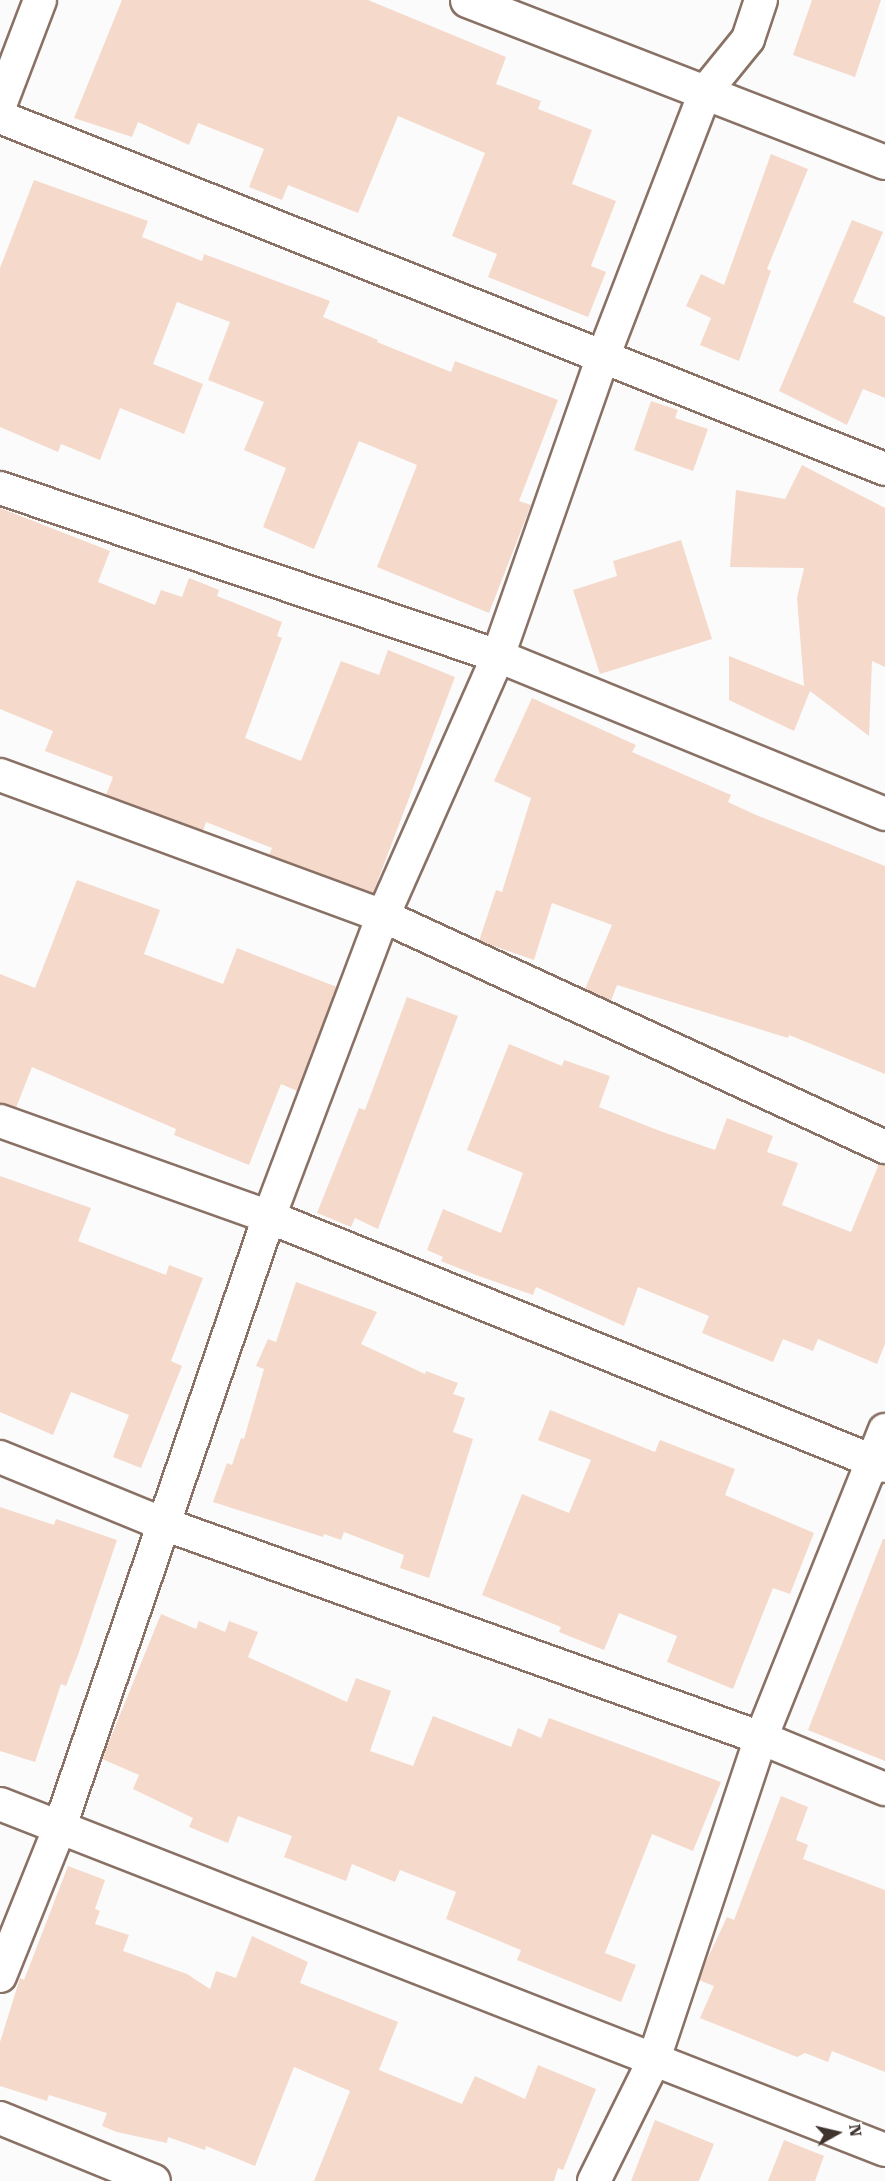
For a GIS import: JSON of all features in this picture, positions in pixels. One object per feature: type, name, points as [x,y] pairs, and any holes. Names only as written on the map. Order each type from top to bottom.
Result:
[{"type":"street","points":[[0,105],[40,0]]},
{"type":"street","points":[[466,0],[885,162]]},
{"type":"street","points":[[0,1976],[59,1828],[161,1523],[269,1217],[383,916],[498,656],[603,357],[705,92],[748,39],[761,0]]},
{"type":"street","points":[[0,117],[885,469]]},
{"type":"street","points":[[0,488],[498,656],[885,814]]},
{"type":"street","points":[[0,775],[383,916],[885,1147]]},
{"type":"street","points":[[0,1121],[269,1217],[879,1463]]},
{"type":"street","points":[[594,2181],[653,2062],[761,1738],[879,1463],[885,1430]]},
{"type":"street","points":[[0,1457],[161,1523],[761,1738],[885,1789]]},
{"type":"street","points":[[0,1804],[653,2062],[885,2151]]},
{"type":"street","points":[[0,2118],[154,2181]]},
{"type":"building","points":[[122,0],[368,0],[506,57],[496,84],[541,101],[538,109],[592,130],[572,184],[616,201],[591,266],[606,272],[588,317],[488,277],[497,254],[452,236],[485,153],[398,116],[358,213],[288,185],[282,200],[249,187],[264,149],[198,123],[189,145],[138,122],[132,137],[74,118]]},
{"type":"building","points":[[812,0],[881,0],[855,77],[793,55]]},
{"type":"building","points":[[771,154],[808,169],[767,269],[771,271],[739,361],[700,345],[711,318],[686,306],[701,274],[724,285]]},
{"type":"building","points":[[34,180],[148,221],[142,237],[202,261],[204,254],[330,301],[323,317],[378,340],[377,342],[451,372],[455,361],[558,400],[519,501],[531,505],[489,613],[377,567],[417,465],[359,441],[314,549],[263,527],[286,468],[244,450],[264,402],[208,380],[230,322],[177,302],[153,364],[203,384],[184,434],[120,408],[100,460],[61,444],[58,452],[0,427],[0,268]]},
{"type":"building","points":[[852,220],[883,232],[853,302],[885,317],[885,398],[863,389],[847,425],[779,391]]},
{"type":"building","points":[[651,401],[678,410],[675,418],[708,429],[693,471],[634,450]]},
{"type":"building","points":[[802,465],[885,508],[885,667],[872,661],[869,736],[810,691],[794,731],[729,700],[729,656],[804,686],[797,598],[804,568],[730,567],[736,490],[785,499]]},
{"type":"building","points":[[0,508],[110,551],[98,582],[155,605],[161,590],[182,597],[189,578],[219,590],[217,596],[282,622],[277,636],[282,638],[245,738],[301,761],[341,661],[379,675],[388,650],[455,677],[373,893],[269,855],[272,848],[206,822],[203,831],[106,795],[113,777],[45,751],[53,731],[0,709]]},
{"type":"building","points":[[681,540],[712,639],[600,674],[573,590],[617,576],[613,561]]},
{"type":"building","points":[[532,698],[636,745],[632,752],[731,795],[728,802],[885,866],[885,1074],[789,1035],[788,1038],[617,985],[611,1001],[585,989],[612,925],[552,903],[534,960],[479,941],[496,890],[502,892],[531,798],[494,781]]},
{"type":"building","points":[[77,880],[160,910],[144,954],[223,984],[237,948],[337,987],[297,1091],[281,1084],[249,1165],[174,1135],[176,1129],[32,1067],[16,1108],[0,1103],[0,974],[35,988]]},
{"type":"building","points":[[407,997],[458,1016],[378,1229],[355,1218],[351,1227],[317,1213],[359,1108],[365,1110]]},
{"type":"building","points":[[509,1044],[562,1066],[564,1060],[610,1076],[599,1107],[660,1131],[715,1150],[727,1118],[773,1136],[767,1152],[798,1163],[782,1205],[851,1232],[879,1164],[885,1165],[885,1344],[877,1364],[818,1339],[813,1351],[783,1339],[773,1362],[702,1333],[709,1316],[638,1287],[624,1326],[536,1287],[533,1295],[476,1275],[441,1261],[443,1257],[427,1250],[443,1209],[501,1233],[523,1173],[467,1150]]},
{"type":"building","points":[[0,1176],[91,1208],[78,1241],[166,1275],[169,1265],[203,1278],[171,1361],[182,1366],[141,1468],[113,1457],[129,1415],[71,1392],[53,1435],[0,1412]]},
{"type":"building","points":[[296,1282],[377,1312],[361,1344],[425,1374],[426,1371],[458,1383],[453,1394],[465,1398],[453,1432],[473,1439],[429,1578],[400,1568],[404,1555],[344,1532],[341,1540],[324,1534],[323,1537],[213,1502],[227,1463],[232,1465],[241,1438],[244,1439],[264,1369],[256,1366],[268,1339],[276,1342]]},
{"type":"building","points":[[550,1410],[655,1452],[660,1440],[735,1469],[725,1495],[814,1533],[790,1594],[773,1588],[733,1689],[667,1662],[677,1636],[619,1613],[604,1650],[559,1632],[561,1627],[482,1595],[522,1494],[569,1513],[591,1460],[538,1440]]},
{"type":"building","points":[[0,1507],[54,1525],[56,1519],[117,1540],[78,1655],[66,1686],[61,1684],[35,1762],[0,1751]]},
{"type":"building","points":[[883,1539],[885,1539],[885,1761],[808,1730]]},
{"type":"building","points":[[161,1614],[196,1629],[199,1621],[225,1632],[229,1621],[258,1632],[248,1657],[347,1702],[356,1678],[391,1691],[370,1751],[413,1766],[433,1716],[511,1747],[518,1728],[541,1738],[549,1718],[721,1782],[693,1851],[652,1834],[605,1953],[636,1965],[621,2002],[517,1960],[521,1950],[446,1919],[456,1892],[400,1870],[395,1882],[352,1864],[346,1881],[284,1857],[292,1836],[238,1816],[228,1843],[189,1827],[193,1818],[133,1789],[139,1775],[102,1759]]},
{"type":"building","points":[[781,1796],[808,1807],[796,1840],[808,1845],[803,1859],[885,1890],[885,2072],[832,2051],[828,2062],[805,2053],[797,2057],[700,2018],[714,1986],[699,1980],[704,1966],[727,1917],[734,1920]]},
{"type":"building","points":[[68,1866],[105,1880],[95,1909],[100,1911],[95,1924],[129,1935],[123,1951],[187,1974],[210,1989],[216,1971],[236,1978],[252,1936],[308,1962],[300,1983],[398,2022],[379,2070],[462,2104],[475,2076],[525,2099],[538,2065],[596,2089],[563,2170],[558,2168],[554,2181],[314,2181],[350,2091],[294,2067],[255,2166],[206,2146],[205,2150],[168,2137],[167,2143],[117,2132],[102,2126],[107,2113],[49,2095],[47,2101],[0,2086],[0,2042],[20,1978],[24,1980]]},
{"type":"building","points":[[655,2120],[714,2144],[699,2181],[631,2181]]},
{"type":"building","points":[[784,2140],[824,2156],[815,2181],[768,2181]]}]
